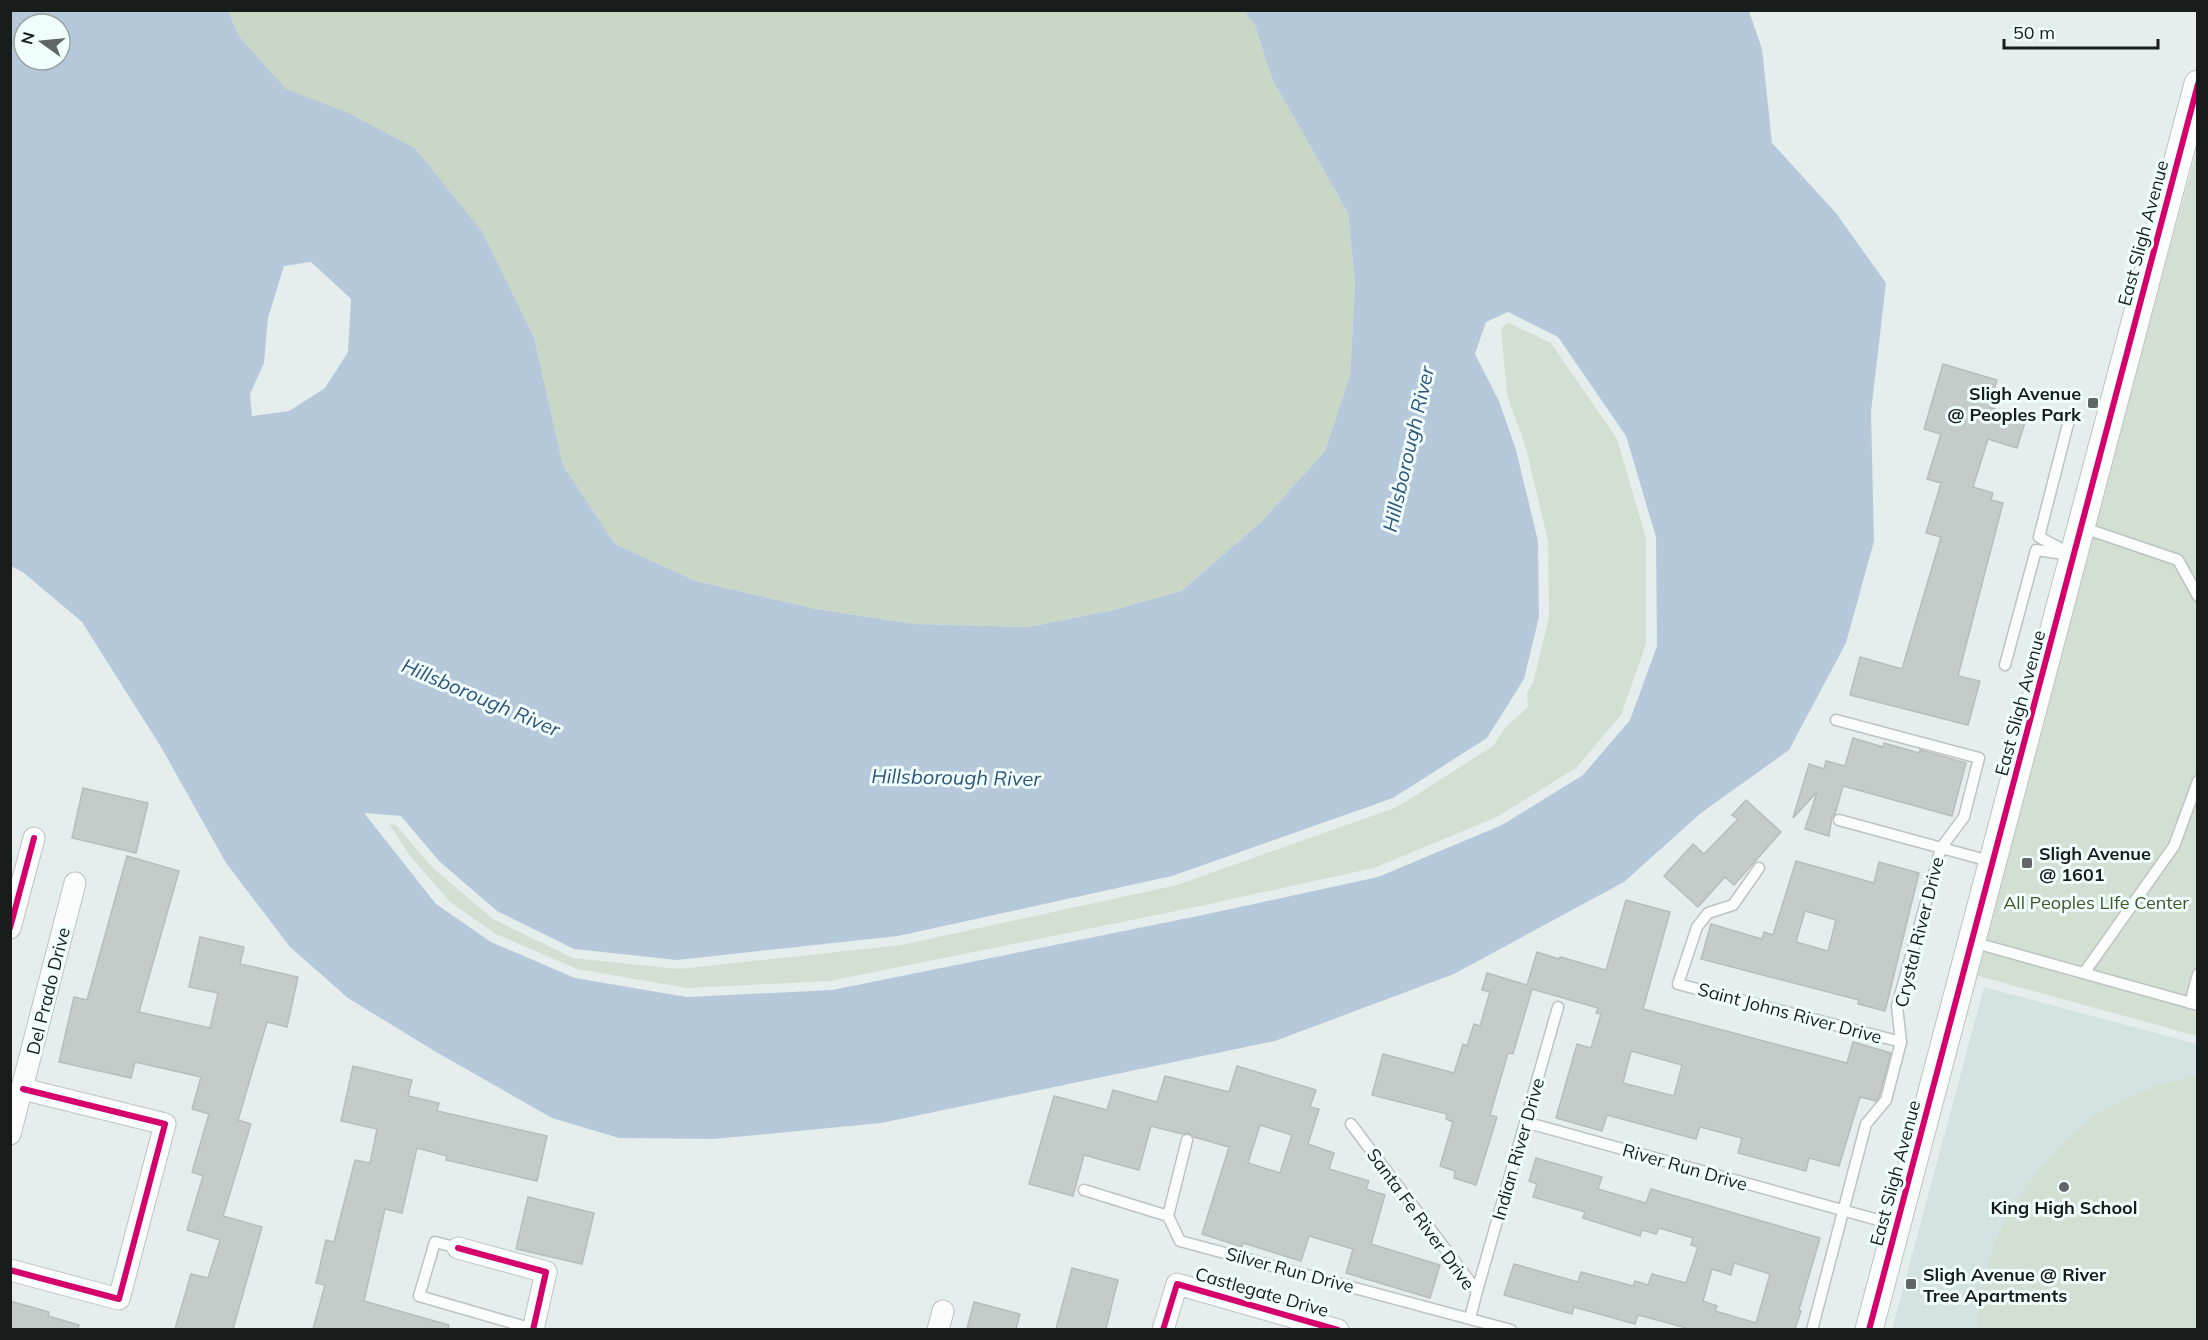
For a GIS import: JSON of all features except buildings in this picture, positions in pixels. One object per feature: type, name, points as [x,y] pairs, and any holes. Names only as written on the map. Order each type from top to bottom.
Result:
[{"type":"street","name":"East Sligh Avenue","points":[[1869,1329],[2198,84]]},
{"type":"street","points":[[10,928],[34,837]]},
{"type":"street","name":"Del Prado Drive","points":[[10,1134],[75,883]]},
{"type":"street","points":[[10,1270],[119,1299],[165,1124],[23,1089]]},
{"type":"street","points":[[458,1248],[546,1272],[533,1329]]},
{"type":"street","name":"Castlegate Drive","points":[[1163,1329],[1177,1284],[1338,1329]]},
{"type":"lane","points":[[2068,424],[2040,537],[2073,556]]},
{"type":"lane","points":[[2081,527],[2178,560],[2198,596]]},
{"type":"lane","points":[[2004,665],[2036,549],[2073,556]]},
{"type":"lane","name":"Crystal River Drive","points":[[1836,720],[1979,758],[1964,817],[1941,848],[1897,1006],[1901,1042],[1886,1100],[1866,1124],[1844,1211]]},
{"type":"lane","points":[[2084,973],[2174,846],[2198,781]]},
{"type":"lane","points":[[1839,820],[1993,862]]},
{"type":"lane","name":"Saint Johns River Drive","points":[[1759,868],[1733,905],[1708,914],[1697,927],[1678,984],[1901,1042]]},
{"type":"lane","points":[[1972,942],[2194,1004],[2198,974]]},
{"type":"lane","name":"Indian River Drive","points":[[1477,1291],[1558,1007]]},
{"type":"lane","name":"River Run Drive","points":[[1525,1122],[1844,1211]]},
{"type":"lane","name":"Santa Fe River Drive","points":[[1351,1124],[1477,1291],[1470,1318]]},
{"type":"lane","points":[[1084,1190],[1168,1216],[1187,1140]]},
{"type":"lane","points":[[1812,1329],[1844,1211],[1896,1226]]},
{"type":"lane","name":"Silver Run Drive","points":[[1168,1216],[1180,1241],[1511,1329]]},
{"type":"lane","points":[[458,1248],[435,1242],[419,1296],[533,1329]]},
{"type":"shaded area","name":"King High School","points":[[1984,987],[2197,1044],[2197,1329],[1892,1330]]},
{"type":"green space","points":[[228,11],[1244,11],[1255,24],[1272,79],[1348,213],[1355,284],[1350,377],[1325,451],[1260,523],[1181,591],[1113,610],[1029,627],[915,624],[816,609],[696,581],[615,544],[563,465],[534,337],[482,231],[415,148],[349,113],[286,90],[239,36]]},
{"type":"green space","name":"All Peoples LIfe Center","points":[[2197,149],[2197,1036],[1971,974]]},
{"type":"green space","points":[[1509,323],[1551,343],[1617,439],[1646,538],[1646,644],[1621,715],[1576,768],[1497,817],[1374,868],[1196,907],[830,981],[687,988],[577,969],[496,934],[450,902],[410,856],[389,824],[396,825],[432,867],[493,919],[573,958],[679,969],[901,945],[1177,885],[1397,807],[1493,746],[1505,728],[1528,707],[1527,693],[1533,683],[1549,617],[1548,541],[1526,448],[1507,395],[1501,328]]},
{"type":"green space","points":[[2197,1076],[2197,1329],[1978,1329],[1984,1278],[2000,1232],[2017,1201],[2049,1158],[2087,1121],[2107,1108],[2158,1086]]},
{"type":"water","name":"Hillsborough River","points":[[10,11],[228,11],[239,36],[286,89],[349,113],[415,148],[482,231],[534,337],[563,465],[615,544],[696,581],[816,609],[915,624],[1029,627],[1113,610],[1181,591],[1260,523],[1325,451],[1350,376],[1355,284],[1348,213],[1272,79],[1255,25],[1244,11],[1749,11],[1762,49],[1772,143],[1836,213],[1886,283],[1871,412],[1874,541],[1846,643],[1789,750],[1701,813],[1624,882],[1454,974],[1275,1041],[881,1123],[714,1139],[619,1138],[552,1118],[436,1052],[348,998],[290,947],[226,863],[161,747],[82,622],[24,573],[11,566]],"holes":[[[311,262],[351,299],[348,352],[325,388],[289,411],[252,416],[250,394],[264,363],[268,318],[284,266]],[[1508,312],[1558,337],[1626,436],[1656,537],[1657,646],[1630,720],[1583,775],[1502,825],[1378,877],[1198,916],[832,990],[687,997],[575,978],[491,942],[436,904],[364,813],[401,816],[439,861],[497,911],[574,949],[677,960],[898,936],[1172,876],[1393,798],[1487,738],[1524,679],[1539,617],[1538,541],[1516,450],[1499,401],[1475,354],[1486,322]]]},
{"type":"cycle path","points":[[1869,1330],[2198,84]]},
{"type":"cycle path","points":[[10,928],[34,838]]},
{"type":"cycle path","points":[[10,1270],[119,1299],[165,1124],[23,1089]]},
{"type":"cycle path","points":[[458,1248],[546,1272],[533,1330]]},
{"type":"cycle path","points":[[1163,1330],[1177,1284],[1338,1330]]},
{"type":"place","name":"Sligh Avenue @ Peoples Park","points":[[2093,403]]},
{"type":"place","name":"Sligh Avenue @ 1601","points":[[2027,863]]},
{"type":"place","name":"King High School","points":[[2064,1187]]},
{"type":"place","name":"Sligh Avenue @ River Tree Apartments","points":[[1911,1284]]}]
